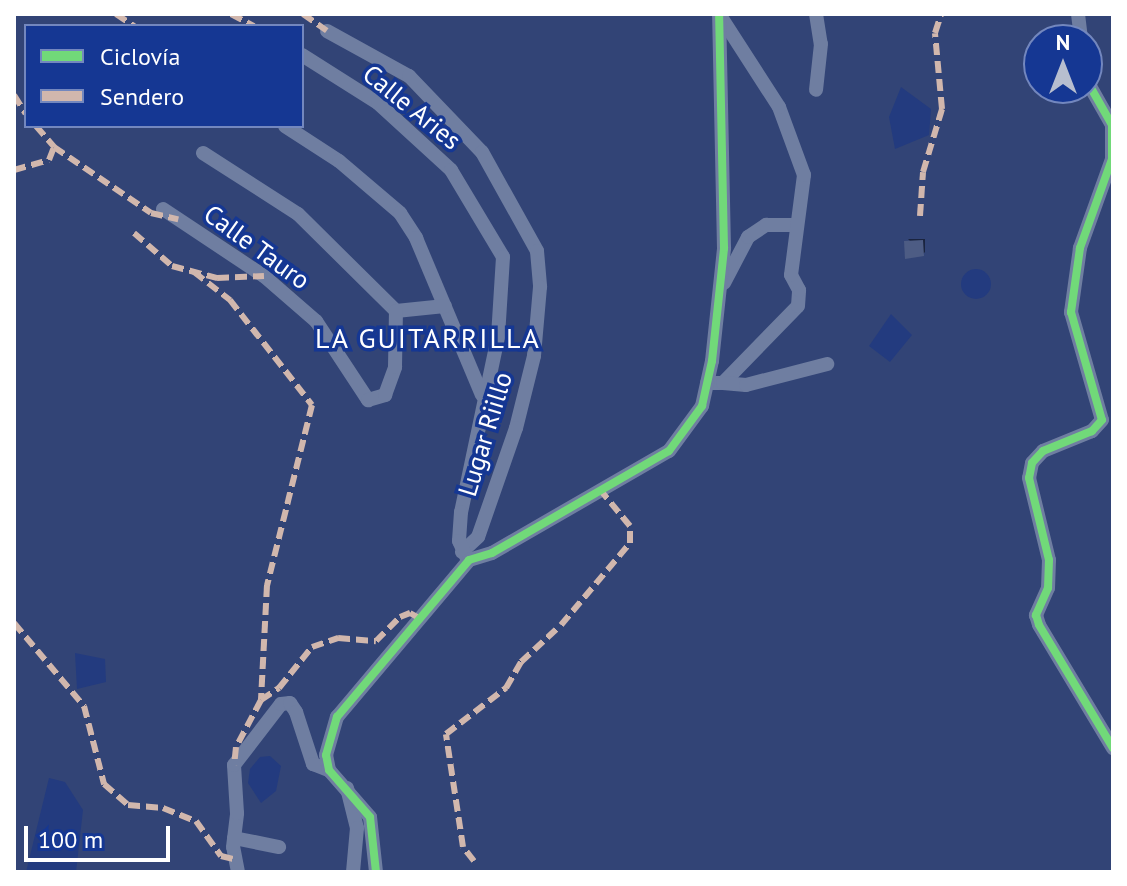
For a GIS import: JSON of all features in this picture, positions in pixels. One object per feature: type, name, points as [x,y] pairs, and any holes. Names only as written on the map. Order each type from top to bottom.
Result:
[{"type":"street","points":[[719,14],[779,107],[804,175],[791,275],[799,290],[798,306],[723,383]]},
{"type":"street","points":[[465,556],[492,553],[669,451],[702,406],[720,291],[725,205],[719,14]]},
{"type":"street","points":[[816,14],[821,44],[816,90]]},
{"type":"street","name":"Lugar Riillo","points":[[327,31],[409,76],[471,141],[537,251],[540,287],[534,356],[516,428],[478,537],[337,717],[328,736],[329,770]]},
{"type":"street","name":"Calle Aries","points":[[304,56],[378,103],[451,170],[469,195],[503,257],[496,346],[482,395],[461,512],[465,556]]},
{"type":"street","points":[[1100,104],[1112,125],[1112,159],[1080,248],[1071,312],[1102,420],[1092,431],[1043,451],[1032,463],[1029,478],[1049,560],[1048,588],[1037,609],[1039,625],[1113,748]]},
{"type":"street","points":[[288,128],[339,161],[400,213],[467,353],[482,395]]},
{"type":"street","points":[[203,153],[298,214],[396,311],[445,306]]},
{"type":"street","name":"Calle Tauro","points":[[163,209],[264,276],[316,321],[368,400],[385,395],[395,367],[396,311]]},
{"type":"street","points":[[720,291],[748,237],[766,225],[797,225]]},
{"type":"street","points":[[467,353],[496,346]]},
{"type":"street","points":[[707,383],[746,385],[827,364]]},
{"type":"street","points":[[238,872],[234,838],[234,765],[281,704],[290,703],[296,712],[313,764],[329,770],[370,817],[376,872]]},
{"type":"street","points":[[347,788],[357,828],[353,872]]},
{"type":"street","points":[[234,838],[279,847]]},
{"type":"water","points":[[901,87],[931,109],[929,135],[895,149],[889,117]]},
{"type":"water","points":[[976,269],[987,273],[991,284],[987,295],[976,299],[965,295],[961,284],[965,273]]},
{"type":"water","points":[[891,314],[912,335],[890,362],[869,346]]},
{"type":"water","points":[[75,653],[105,659],[106,682],[77,689]]},
{"type":"water","points":[[270,756],[281,766],[276,791],[261,803],[248,783],[250,769],[260,757]]},
{"type":"water","points":[[49,778],[65,782],[83,810],[76,872],[26,872]]},
{"type":"building","points":[[923,240],[924,256],[905,259],[904,241]]},
{"type":"marked path","points":[[116,14],[131,24]]},
{"type":"marked path","points":[[231,14],[250,24]]},
{"type":"marked path","points":[[303,14],[327,31]]},
{"type":"marked path","points":[[920,216],[923,172],[942,109],[935,33],[941,14]]},
{"type":"marked path","points":[[14,95],[24,111]]},
{"type":"marked path","points":[[38,128],[54,147]]},
{"type":"marked path","points":[[14,170],[49,160],[54,147],[151,213],[178,219]]},
{"type":"marked path","points":[[134,233],[172,266],[217,278],[264,276]]},
{"type":"marked path","points":[[194,272],[230,300],[312,405],[267,585],[261,700],[236,747],[234,765]]},
{"type":"marked path","points":[[474,861],[463,847],[446,734],[506,688],[521,662],[561,625],[630,543],[630,526],[602,492]]},
{"type":"marked path","points":[[261,700],[279,688],[312,647],[338,638],[376,641],[400,617],[410,613],[421,619]]},
{"type":"marked path","points":[[14,623],[84,706],[104,784],[128,805],[163,808],[196,821],[221,856],[233,859]]},
{"type":"cycle path","points":[[376,872],[370,817],[329,770],[326,755],[337,717],[469,560],[492,553],[669,451],[702,406],[712,361],[724,248],[719,14]]},
{"type":"cycle path","points":[[1100,104],[1112,125],[1112,159],[1080,248],[1071,312],[1102,420],[1092,431],[1043,451],[1032,463],[1029,478],[1049,560],[1048,588],[1036,615],[1039,625],[1113,748]]},
{"type":"district","name":"LA GUITARRILLA","points":[[428,338]]}]
